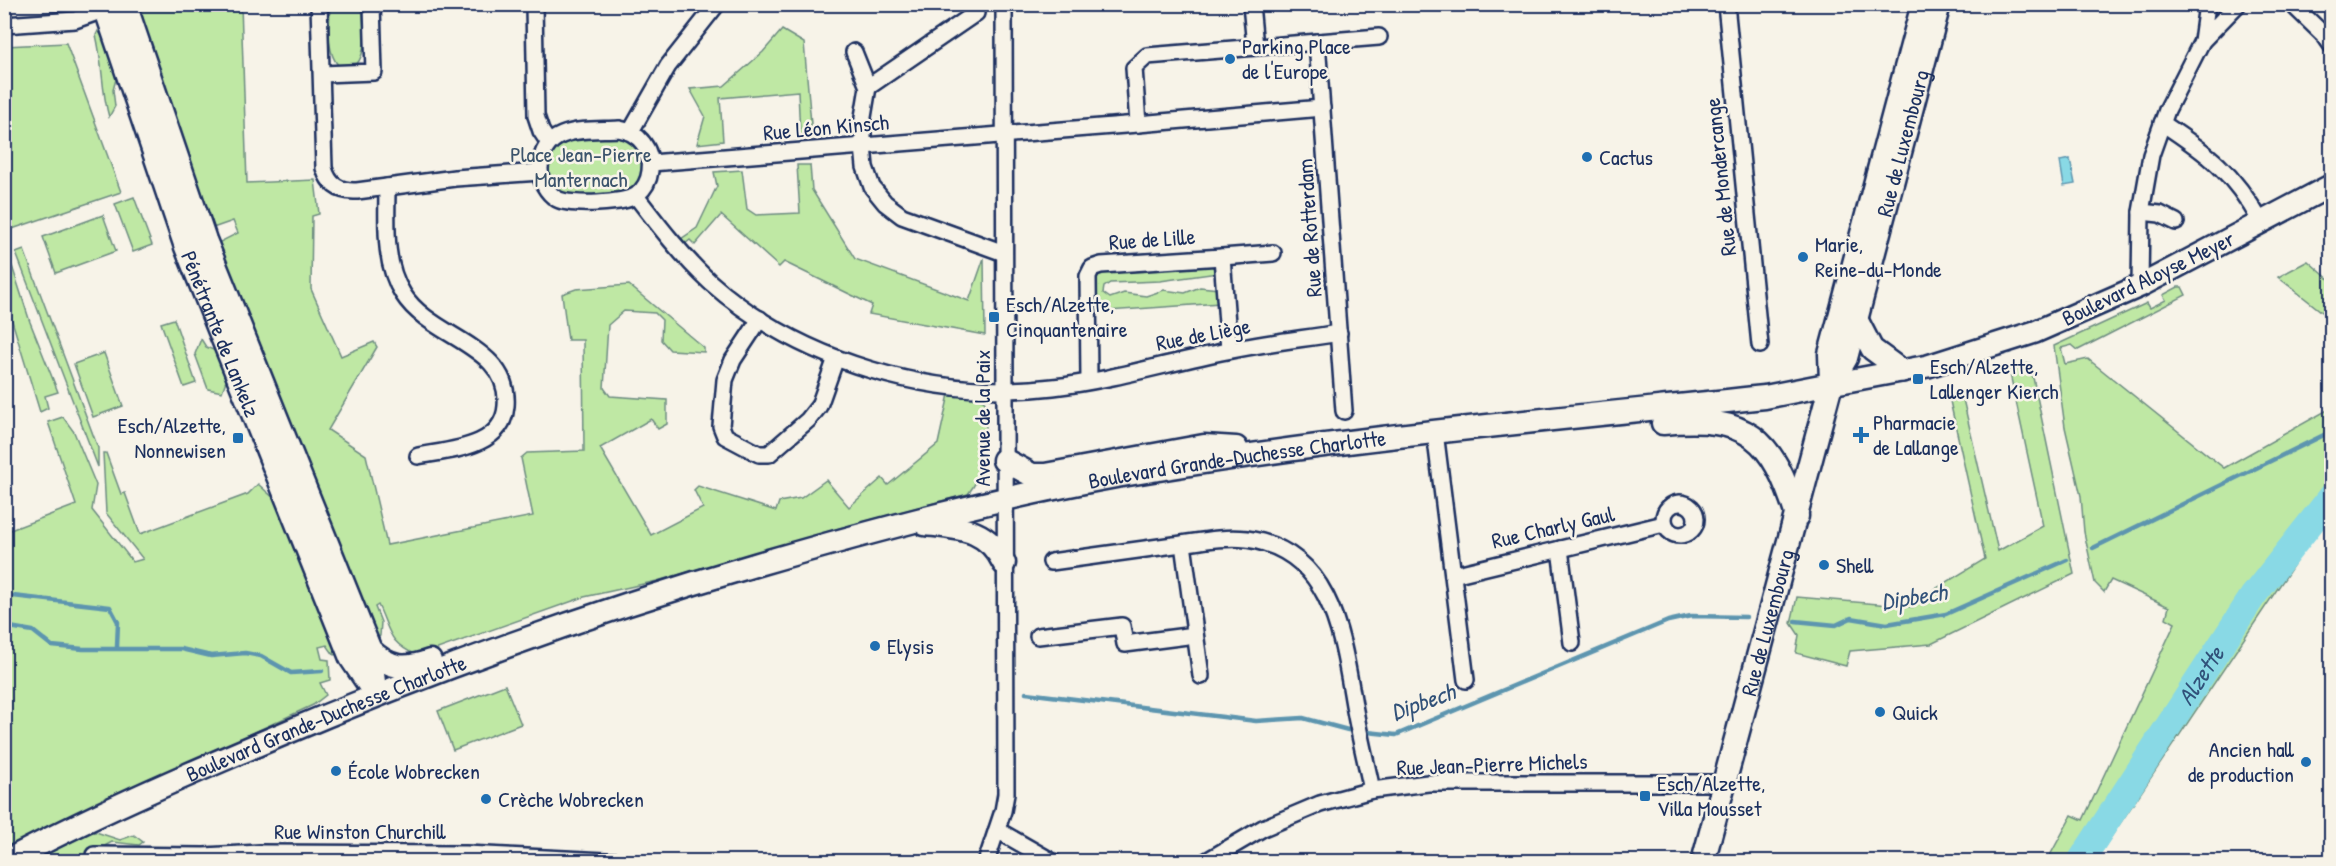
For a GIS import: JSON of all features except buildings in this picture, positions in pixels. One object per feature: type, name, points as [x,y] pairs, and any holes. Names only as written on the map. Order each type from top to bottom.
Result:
[{"type":"main road","name":"Rue de Luxembourg","points":[[1831,384],[1830,354],[1923,4]]},
{"type":"main road","name":"Rue de Luxembourg","points":[[1703,861],[1831,384],[1845,358],[1939,4]]},
{"type":"main road","name":"Pénétrante de Lankelz","points":[[114,6],[137,74],[153,91],[205,240],[376,695]]},
{"type":"main road","name":"Pénétrante de Lankelz","points":[[114,6],[186,248],[360,654],[341,709]]},
{"type":"main road","name":"Boulevard Aloyse Meyer","points":[[1831,384],[1902,371],[1960,357],[2035,332],[2140,286],[2331,185]]},
{"type":"main road","points":[[1856,318],[1872,349],[1902,371]]},
{"type":"main road","name":"Boulevard Grande-Duchesse Charlotte","points":[[5,861],[179,778],[376,695],[524,639],[655,594],[843,539],[1004,499],[1114,477],[1274,451],[1765,397],[1831,384]]},
{"type":"main road","points":[[1506,425],[1587,430],[1694,420],[1724,423],[1748,434],[1776,461],[1786,482],[1797,516]]},
{"type":"main road","points":[[1004,460],[1021,471],[1039,475],[1204,446],[1274,451]]},
{"type":"main road","points":[[912,522],[971,531],[987,540],[1004,563]]},
{"type":"main road","name":"Boulevard Grande-Duchesse Charlotte","points":[[360,654],[396,666],[412,668],[594,603],[655,594]]},
{"type":"street","points":[[320,4],[324,168],[327,178],[333,185],[346,192],[455,178],[540,172]]},
{"type":"street","points":[[322,74],[374,72],[372,4]]},
{"type":"street","points":[[534,4],[536,116],[541,131],[549,143]]},
{"type":"street","points":[[631,131],[668,66],[717,4]]},
{"type":"street","points":[[868,87],[976,14],[976,4]]},
{"type":"street","name":"Avenue de la Paix","points":[[986,861],[1006,794],[1004,4]]},
{"type":"street","points":[[1251,4],[1255,47]]},
{"type":"street","name":"Rue de Mondercange","points":[[1726,4],[1760,345]]},
{"type":"street","points":[[2202,41],[2207,4]]},
{"type":"street","points":[[2140,286],[2141,212],[2151,155],[2162,123],[2202,41],[2238,4]]},
{"type":"street","points":[[2292,4],[2325,36],[2331,46]]},
{"type":"street","points":[[4,25],[75,20],[114,6]]},
{"type":"street","points":[[1138,124],[1134,68],[1147,56],[1379,37]]},
{"type":"street","name":"Rue de Rotterdam","points":[[1317,42],[1344,411]]},
{"type":"street","points":[[854,51],[868,87],[863,117],[863,146],[865,167],[872,187],[885,203],[902,216],[1004,253]]},
{"type":"street","name":"Rue Léon Kinsch","points":[[651,163],[1322,108]]},
{"type":"street","points":[[2162,123],[2206,153],[2229,174],[2261,222]]},
{"type":"street","points":[[619,129],[631,131],[641,139],[651,163],[650,175],[636,196],[624,200],[571,204],[556,198],[545,187],[540,172],[541,157],[549,143],[566,132],[619,129]]},
{"type":"street","points":[[387,187],[387,239],[392,267],[403,294],[418,312],[488,358],[501,373],[507,392],[506,412],[497,429],[484,441],[468,447],[418,456]]},
{"type":"street","points":[[636,196],[672,244],[711,283],[760,319],[836,358],[819,406],[808,420],[769,454],[759,454],[725,436],[721,426],[725,380],[733,360],[760,319]]},
{"type":"street","points":[[2141,212],[2160,214],[2176,222]]},
{"type":"street","name":"Rue de Lille","points":[[1089,380],[1088,276],[1092,268],[1101,265],[1273,253]]},
{"type":"street","name":"Rue de Lille","points":[[1222,257],[1229,350]]},
{"type":"street","name":"Rue de Liège","points":[[836,358],[886,375],[948,387],[1053,387],[1229,350],[1339,333]]},
{"type":"street","points":[[1435,432],[1466,680]]},
{"type":"street","name":"Rue Charly Gaul","points":[[1453,575],[1664,524]]},
{"type":"street","points":[[1051,562],[1183,544],[1245,539],[1269,544],[1292,555],[1322,586],[1331,606],[1344,650],[1372,790]]},
{"type":"street","points":[[1183,544],[1201,676]]},
{"type":"street","points":[[1560,549],[1572,643]]},
{"type":"street","points":[[1038,636],[1122,626],[1125,644],[1196,635]]},
{"type":"street","name":"Rue Jean-Pierre Michels","points":[[1205,861],[1263,828],[1320,804],[1372,790],[1428,783],[1724,783]]},
{"type":"street","points":[[997,830],[1053,861]]},
{"type":"street","name":"Rue Winston Churchill","points":[[94,855],[456,854],[626,861]]},
{"type":"green space","points":[[133,5],[241,5],[247,183],[315,180],[319,214],[312,216],[311,289],[341,356],[374,342],[377,347],[328,430],[366,455],[387,545],[533,516],[521,458],[527,453],[584,451],[583,340],[568,340],[562,294],[576,289],[629,285],[704,348],[704,352],[670,350],[661,340],[662,320],[655,313],[624,311],[608,325],[604,388],[610,396],[667,400],[667,424],[658,429],[651,419],[600,448],[651,535],[703,508],[694,490],[698,486],[776,511],[779,502],[801,498],[826,480],[849,507],[882,478],[888,485],[938,444],[949,394],[980,397],[986,404],[985,451],[975,483],[968,494],[657,581],[584,597],[418,656],[395,641],[378,605],[375,607],[381,622],[380,636],[374,641],[216,244],[238,233],[233,221],[210,229]]},
{"type":"green space","points":[[330,5],[362,5],[364,45],[356,65],[339,66],[335,60],[329,37]]},
{"type":"green space","points":[[782,30],[804,43],[812,135],[800,136],[798,91],[720,98],[723,141],[697,144],[705,116],[690,89],[724,86],[763,52]]},
{"type":"green space","points":[[98,31],[111,47],[118,72],[113,90],[115,106],[109,117],[96,35]]},
{"type":"green space","points":[[66,43],[121,192],[12,229],[4,208],[5,46]]},
{"type":"green space","name":"Place Jean-Pierre Manternach","points":[[631,131],[651,163],[636,196],[556,198],[541,157],[557,136]]},
{"type":"green space","points":[[797,165],[810,165],[812,190],[855,259],[969,301],[984,258],[985,335],[869,314],[872,305],[784,262],[779,267],[721,215],[695,245],[690,240],[685,244],[681,239],[697,228],[717,186],[714,172],[742,170],[747,209],[756,215],[800,213]]},
{"type":"green space","points":[[134,197],[152,245],[133,252],[115,204]]},
{"type":"green space","points":[[103,215],[116,251],[56,273],[43,237]]},
{"type":"green space","points":[[24,250],[98,448],[98,467],[16,253]]},
{"type":"green space","points":[[2308,261],[2331,281],[2331,319],[2278,277]]},
{"type":"green space","points":[[1211,265],[1218,273],[1160,281],[1110,283],[1104,287],[1103,293],[1110,298],[1124,293],[1146,296],[1164,290],[1185,293],[1200,287],[1219,289],[1220,303],[1094,312],[1096,277],[1102,271]]},
{"type":"green space","points":[[12,266],[30,322],[58,392],[45,396],[48,408],[40,412],[5,298],[5,267]]},
{"type":"green space","points":[[2182,287],[2186,295],[2078,350],[2072,345],[2061,348],[2065,364],[2088,359],[2224,468],[2331,408],[2331,509],[2095,861],[2047,861],[2072,815],[2083,820],[2175,623],[2166,618],[2169,607],[2111,580],[2104,592],[2095,583],[2084,532],[2081,496],[2065,427],[2054,346],[2147,303],[2150,308],[2166,300],[2163,295]]},
{"type":"green space","points":[[174,319],[196,383],[184,387],[161,323]]},
{"type":"green space","points":[[201,339],[206,347],[218,352],[228,375],[222,392],[208,389],[195,354]]},
{"type":"green space","points":[[104,353],[123,406],[93,417],[74,364]]},
{"type":"green space","points":[[2030,363],[2074,574],[1931,644],[1850,651],[1846,666],[1796,653],[1799,635],[1791,623],[1797,597],[1913,607],[1927,594],[1985,559],[1950,401],[1963,399],[1998,551],[2043,526],[2009,369]]},
{"type":"green space","points":[[63,417],[74,432],[96,485],[92,510],[133,562],[143,559],[106,513],[103,453],[106,453],[121,494],[125,493],[140,534],[248,494],[258,484],[277,501],[341,653],[334,655],[327,645],[319,647],[322,659],[329,660],[330,680],[320,683],[326,695],[313,705],[5,848],[5,532],[76,505],[48,422]]},
{"type":"green space","points":[[505,685],[521,724],[453,750],[438,711]]},
{"type":"green space","points":[[91,832],[120,840],[134,835],[143,842],[139,845],[112,842],[81,858],[82,861],[31,862]]},
{"type":"water","points":[[2070,159],[2075,184],[2064,186],[2060,161]]},
{"type":"waterway","name":"Dipbech","points":[[2093,548],[2332,431]]},
{"type":"waterway","name":"Alzette","points":[[2080,862],[2253,596],[2332,496]]},
{"type":"waterway","name":"Dipbech","points":[[1795,621],[1836,625],[1851,618],[1887,624],[1946,614],[2067,560]]},
{"type":"waterway","points":[[4,595],[110,607],[118,622],[117,647]]},
{"type":"waterway","name":"Dipbech","points":[[1026,693],[1256,721],[1303,718],[1348,730],[1396,735],[1668,621],[1691,616],[1746,617]]},
{"type":"waterway","points":[[4,626],[33,631],[52,646],[83,649],[181,649],[211,656],[245,653],[261,656],[291,673],[322,671]]},
{"type":"place","name":"Parking Place de l'Europe","points":[[1230,59]]},
{"type":"place","name":"Cactus","points":[[1587,157]]},
{"type":"place","name":"Marie, Reine-du-Monde","points":[[1803,257]]},
{"type":"place","name":"Esch/Alzette, Cinquantenaire","points":[[994,317]]},
{"type":"place","name":"Esch/Alzette, Lallenger Kierch","points":[[1918,379]]},
{"type":"place","name":"Pharmacie de Lallange","points":[[1861,435]]},
{"type":"place","name":"Esch/Alzette, Nonnewisen","points":[[238,438]]},
{"type":"place","name":"Shell","points":[[1824,565]]},
{"type":"place","name":"Elysis","points":[[875,646]]},
{"type":"place","name":"Quick","points":[[1880,712]]},
{"type":"place","name":"Ancien hall de production","points":[[2306,762]]},
{"type":"place","name":"École Wobrecken","points":[[336,771]]},
{"type":"place","name":"Esch/Alzette, Villa Mousset","points":[[1645,796]]},
{"type":"place","name":"Crèche Wobrecken","points":[[486,799]]}]
